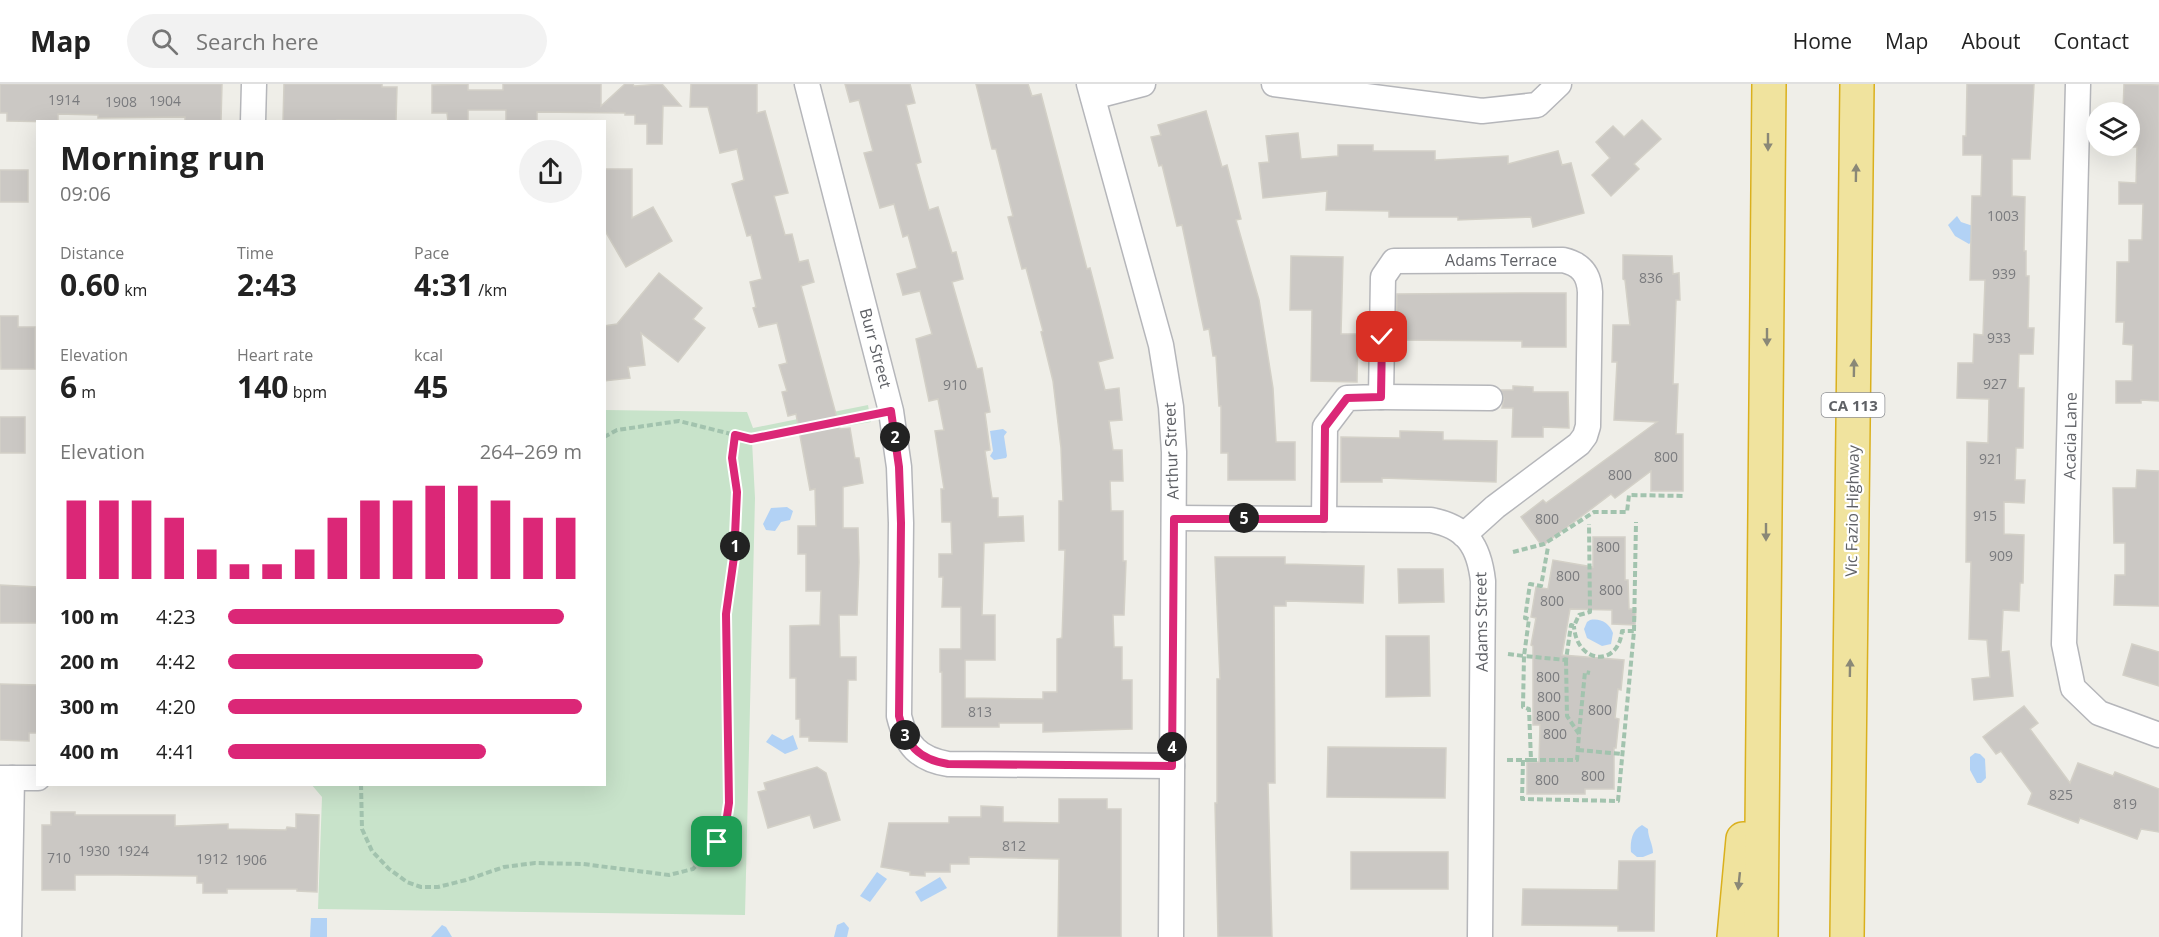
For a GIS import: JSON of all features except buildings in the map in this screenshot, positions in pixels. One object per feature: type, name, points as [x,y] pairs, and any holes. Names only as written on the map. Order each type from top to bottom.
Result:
[{"type":"highway","points":[[1761,937],[1769,84]]},
{"type":"highway","name":"Vic Fazio Highway","points":[[1847,937],[1857,84]]},
{"type":"highway","points":[[1734,937],[1747,807],[1765,677]]},
{"type":"highway","points":[[1849,726],[1866,937]]},
{"type":"street","points":[[253,120],[254,84]]},
{"type":"street","name":"Burr Street","points":[[807,84],[891,411],[899,467],[901,523],[899,716],[903,731],[913,748],[922,757],[948,764],[1172,766]]},
{"type":"street","points":[[1091,91],[1143,84]]},
{"type":"street","points":[[1274,84],[1482,111],[1538,105],[1559,84]]},
{"type":"street","name":"Acacia Lane","points":[[2078,84],[2064,644],[2073,688],[2099,713],[2159,735]]},
{"type":"street","name":"Arthur Street","points":[[1091,91],[1165,366],[1171,407],[1174,452],[1171,937]]},
{"type":"street","name":"Adams Terrace","points":[[1381,397],[1383,277],[1394,261],[1563,260],[1572,262],[1586,275],[1590,292],[1588,426],[1585,436],[1579,444],[1494,507],[1464,535]]},
{"type":"street","points":[[1324,519],[1325,427],[1347,398],[1490,398]]},
{"type":"street","points":[[1174,519],[1431,520],[1452,526],[1464,535]]},
{"type":"street","name":"Adams Street","points":[[1464,535],[1473,544],[1478,554],[1483,581],[1480,937]]},
{"type":"street","points":[[9,937],[6,778],[36,778]]},
{"type":"path","points":[[606,436],[617,430],[679,421],[751,439],[891,411]]},
{"type":"path","points":[[361,786],[362,829],[372,851],[389,869],[407,882],[422,887],[438,887],[504,867],[535,863],[583,864],[669,875],[693,869],[717,842],[726,823],[729,803],[726,614],[734,557],[737,492],[732,458],[735,435]]},
{"type":"path","points":[[1513,552],[1544,544],[1594,512],[1626,512],[1629,495],[1684,496]]},
{"type":"path","points":[[1523,760],[1522,799],[1618,801],[1634,631],[1636,522]]},
{"type":"path","points":[[1589,524],[1590,612],[1579,615],[1574,626],[1576,642],[1581,649],[1592,656],[1606,656],[1615,651],[1621,640],[1622,631],[1634,631]]},
{"type":"path","points":[[1531,760],[1529,709],[1523,708],[1524,656],[1529,619],[1525,618],[1530,584],[1541,586],[1548,547]]},
{"type":"path","points":[[1574,626],[1570,625],[1566,660],[1567,716],[1579,734]]},
{"type":"path","points":[[1508,654],[1566,660]]},
{"type":"path","points":[[1507,760],[1577,760],[1585,672],[1590,673]]},
{"type":"path","points":[[1578,750],[1623,754]]},
{"type":"green space","points":[[868,405],[871,422],[752,441],[755,498],[745,915],[318,909],[322,797],[313,786],[606,786],[606,410],[747,412],[753,428]]},
{"type":"water","points":[[1957,216],[1961,222],[1979,228],[1969,244],[1955,236],[1948,225]]},
{"type":"water","points":[[1003,429],[1007,432],[1004,436],[1007,456],[994,460],[990,456],[993,451],[990,431]]},
{"type":"water","points":[[787,507],[793,511],[790,520],[781,522],[775,531],[766,530],[763,524],[771,508]]},
{"type":"water","points":[[1590,620],[1601,621],[1609,626],[1613,633],[1611,644],[1602,646],[1587,638],[1584,629]]},
{"type":"water","points":[[772,734],[783,740],[793,735],[798,749],[785,754],[766,742]]},
{"type":"water","points":[[1975,753],[1985,759],[1986,778],[1981,783],[1977,783],[1970,770],[1970,757]]},
{"type":"water","points":[[1642,825],[1648,829],[1653,853],[1637,857],[1631,852],[1631,840],[1636,830]]},
{"type":"water","points":[[877,872],[887,879],[870,902],[860,896]]},
{"type":"water","points":[[940,877],[947,888],[921,902],[915,892]]},
{"type":"water","points":[[311,918],[327,918],[327,937],[310,937]]},
{"type":"water","points":[[844,922],[849,928],[847,937],[834,937],[837,925]]},
{"type":"water","points":[[442,925],[452,937],[431,937]]},
{"type":"route","points":[[717,842],[726,823],[729,803],[726,614],[734,557],[737,492],[732,458],[735,435],[751,439],[891,411],[899,467],[901,523],[899,716],[903,731],[913,748],[922,757],[948,764],[1172,766],[1174,519],[1324,519],[1325,427],[1347,398],[1381,397],[1382,337]]}]
